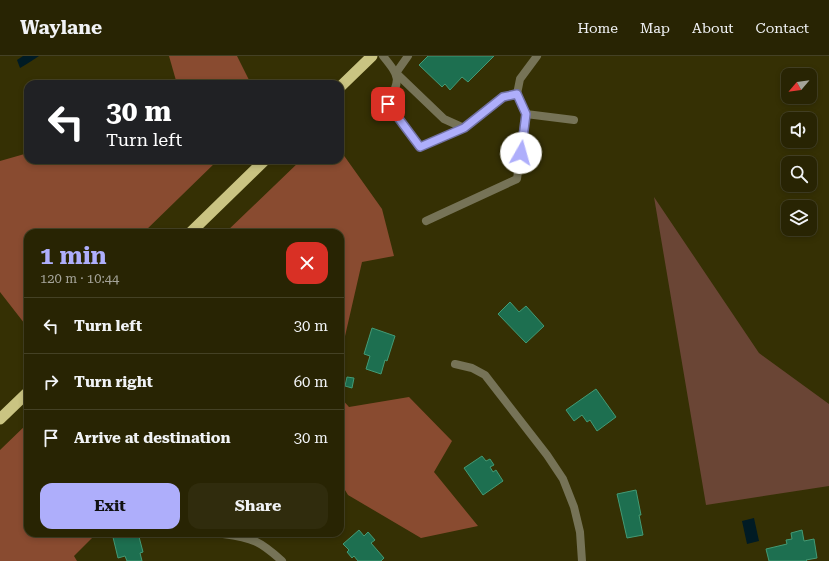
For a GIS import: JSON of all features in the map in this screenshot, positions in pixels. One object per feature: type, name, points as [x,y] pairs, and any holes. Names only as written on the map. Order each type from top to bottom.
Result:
[{"type":"highway","points":[[344,83],[372,56]]},
{"type":"highway","points":[[194,229],[260,164]]},
{"type":"highway","points":[[0,419],[24,396]]},
{"type":"street","points":[[383,56],[396,73],[444,119],[464,128]]},
{"type":"street","points":[[408,56],[396,73],[396,88],[388,104],[420,147],[464,128],[503,97],[517,94]]},
{"type":"street","points":[[426,220],[517,180],[526,114],[517,94],[520,79],[537,56]]},
{"type":"street","points":[[526,114],[574,120]]},
{"type":"street","points":[[455,364],[472,368],[485,375],[547,455],[563,479],[574,507],[582,561]]},
{"type":"street","points":[[244,537],[268,548],[282,561]]},
{"type":"shaded area","points":[[169,56],[237,56],[249,80],[176,80]]},
{"type":"shaded area","points":[[24,154],[24,164],[214,164],[147,229],[24,229],[24,323],[0,292],[0,161]]},
{"type":"shaded area","points":[[344,156],[382,209],[394,256],[362,262],[344,341],[344,229],[229,229],[297,164],[344,164]]},
{"type":"shaded area","points":[[654,197],[759,353],[829,404],[829,486],[706,505]]},
{"type":"shaded area","points":[[409,397],[452,441],[434,472],[478,526],[421,538],[348,495],[344,488],[344,401],[349,407]]},
{"type":"shaded area","points":[[24,427],[24,537],[93,537],[74,556],[77,561],[0,561],[0,450]]},
{"type":"water","points":[[23,56],[39,56],[20,68],[17,60]]},
{"type":"water","points":[[754,518],[759,541],[747,544],[742,521]]},
{"type":"building","points":[[428,56],[494,56],[468,82],[462,77],[450,90],[445,84],[442,87],[419,65]]},
{"type":"building","points":[[510,302],[519,312],[526,306],[544,326],[526,343],[498,314]]},
{"type":"building","points":[[372,328],[395,336],[381,374],[366,369],[370,356],[364,354]]},
{"type":"building","points":[[347,377],[354,378],[352,388],[345,386]]},
{"type":"building","points":[[596,389],[616,417],[597,431],[590,420],[587,422],[582,415],[574,421],[566,410]]},
{"type":"building","points":[[482,456],[486,461],[490,459],[494,465],[490,467],[493,472],[496,470],[503,481],[483,495],[464,468]]},
{"type":"building","points":[[636,490],[643,535],[627,538],[617,494]]},
{"type":"building","points":[[359,530],[364,536],[368,532],[375,540],[371,543],[384,558],[381,561],[358,561],[354,556],[352,558],[347,552],[349,550],[343,544]]},
{"type":"building","points":[[802,530],[804,541],[814,539],[817,558],[806,560],[807,561],[769,561],[766,549],[787,544],[786,540],[792,539],[791,533]]},
{"type":"building","points":[[113,537],[139,537],[143,552],[140,553],[142,561],[127,561],[125,556],[118,558]]},
{"type":"route","points":[[388,104],[420,147],[464,128],[503,97],[517,94],[526,114],[521,153]]}]
